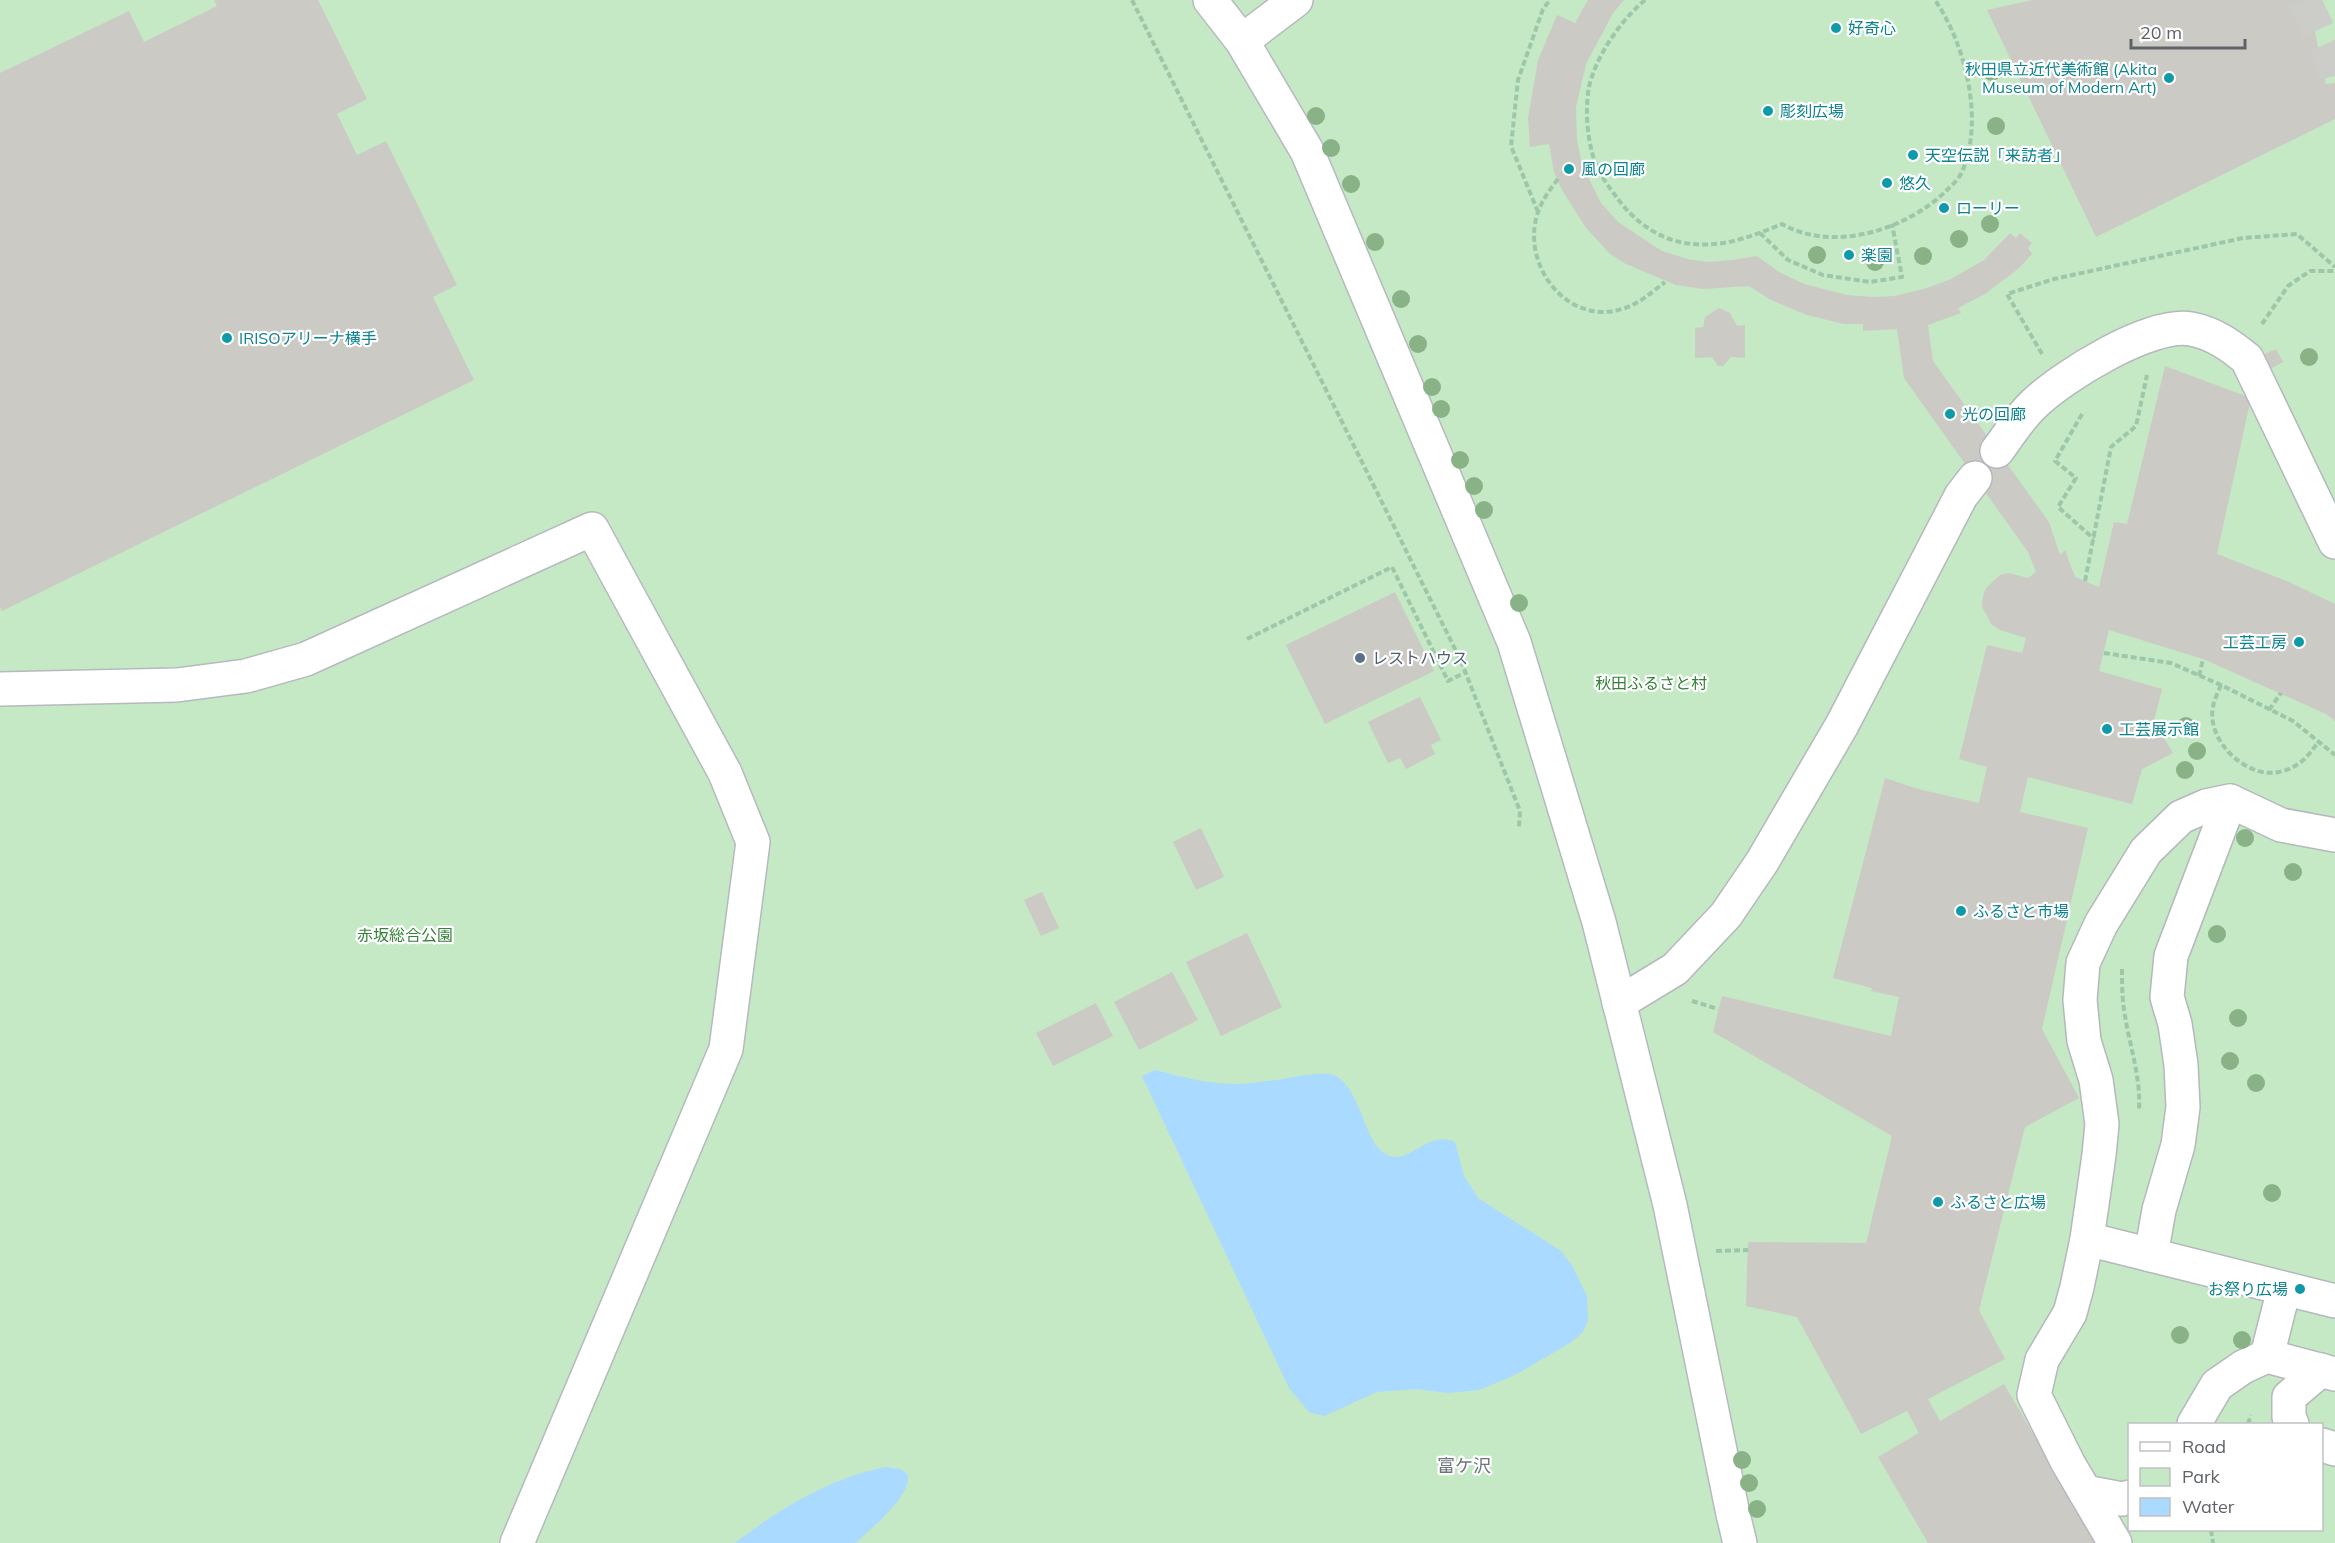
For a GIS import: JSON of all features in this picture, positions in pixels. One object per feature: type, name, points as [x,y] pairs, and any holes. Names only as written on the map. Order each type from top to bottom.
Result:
[{"type":"street","points":[[1209,0],[1242,40],[1307,151],[1514,642],[1599,922],[1670,1205],[1740,1543]]},
{"type":"street","points":[[1242,40],[1296,0]]},
{"type":"street","points":[[1997,451],[2032,406],[2058,382],[2100,358],[2157,332],[2190,329],[2226,342],[2247,359],[2335,542]]},
{"type":"street","points":[[1618,1003],[1675,969],[1732,906],[1762,862],[1842,725],[1961,496],[1975,478]]},
{"type":"street","points":[[0,689],[177,685],[246,676],[306,659],[592,529],[725,773],[753,842],[726,1049],[517,1543]]},
{"type":"street","points":[[2115,1543],[2085,1492],[2034,1395],[2042,1360],[2070,1313],[2087,1239],[2102,1124],[2096,1080],[2084,1041],[2080,1000],[2083,963],[2101,924],[2146,851],[2181,817],[2206,806],[2230,801],[2280,825],[2335,835]]},
{"type":"street","points":[[2151,1255],[2159,1210],[2178,1145],[2183,1107],[2181,1065],[2175,1024],[2168,997],[2171,956],[2230,801]]},
{"type":"street","points":[[2087,1239],[2335,1301]]},
{"type":"street","points":[[2267,1356],[2284,1288]]},
{"type":"street","points":[[2194,1423],[2217,1385],[2243,1367],[2267,1356],[2328,1372]]},
{"type":"street","points":[[2291,1423],[2289,1397],[2328,1372]]},
{"type":"street","points":[[2085,1492],[2122,1499],[2128,1498]]},
{"type":"path","points":[[1132,0],[1466,672],[1520,811],[1519,826]]},
{"type":"path","points":[[1538,212],[1511,146],[1518,80],[1543,9],[1550,0]]},
{"type":"path","points":[[1645,0],[1632,11],[1614,35],[1600,59],[1589,87],[1587,122],[1593,157],[1607,185],[1629,214],[1658,234],[1684,243],[1713,244],[1736,242],[1782,224],[1806,235],[1827,238],[1852,236],[1879,230],[1910,216],[1936,200],[1960,176],[1971,145],[1972,108],[1956,39],[1935,0]]},
{"type":"path","points":[[1557,179],[1544,197],[1538,212],[1534,226],[1535,247],[1540,267],[1551,286],[1563,298],[1579,307],[1599,311],[1619,310],[1647,297],[1665,282]]},
{"type":"path","points":[[1760,233],[1788,260],[1823,276],[1870,282],[1902,277],[1892,224]]},
{"type":"path","points":[[2094,539],[2058,507],[2076,478],[2055,461],[2085,409],[2058,382],[2007,294],[2054,279],[2243,238],[2297,234],[2335,269]]},
{"type":"path","points":[[2270,315],[2288,286],[2310,271],[2335,269]]},
{"type":"path","points":[[2085,581],[2111,447],[2136,426],[2157,332]]},
{"type":"path","points":[[1247,639],[1392,567],[1448,681],[1466,672]]},
{"type":"path","points":[[2104,653],[2170,663],[2221,685],[2293,721],[2334,753]]},
{"type":"path","points":[[2199,676],[2203,659]]},
{"type":"path","points":[[2221,685],[2212,708],[2215,732],[2225,750],[2241,762],[2262,773],[2278,773],[2295,767],[2308,758],[2319,742]]},
{"type":"path","points":[[2270,710],[2281,693]]},
{"type":"path","points":[[1708,1252],[1748,1250]]},
{"type":"green space","name":"秋田ふるさと村","points":[[0,0],[2335,0],[2335,1543],[0,1543]]},
{"type":"water","points":[[1155,1070],[1185,1078],[1226,1084],[1246,1084],[1331,1074],[1345,1083],[1352,1093],[1373,1140],[1387,1155],[1403,1156],[1436,1140],[1445,1139],[1455,1142],[1464,1176],[1478,1198],[1561,1251],[1573,1267],[1587,1296],[1588,1321],[1582,1333],[1570,1343],[1515,1375],[1479,1390],[1448,1393],[1416,1389],[1377,1392],[1324,1416],[1309,1412],[1289,1388],[1142,1076]]},
{"type":"water","points":[[885,1467],[901,1469],[908,1475],[907,1484],[889,1512],[856,1543],[735,1543],[806,1496],[844,1479]]},
{"type":"building","name":"IRISOアリーナ横手","points":[[214,0],[318,0],[367,99],[337,114],[357,155],[386,141],[457,285],[433,297],[474,380],[2,611],[0,606],[0,73],[129,11],[144,42],[217,6]]},
{"type":"building","points":[[1588,0],[1624,0],[1613,13],[1586,64],[1576,107],[1577,140],[1582,165],[1601,203],[1618,222],[1662,251],[1688,259],[1707,262],[1757,256],[1779,272],[1804,284],[1847,295],[1873,297],[1895,296],[1951,279],[1984,260],[2010,233],[2016,238],[2020,233],[2032,243],[2028,248],[2032,254],[2018,269],[1985,294],[1958,308],[1961,313],[1928,325],[1933,361],[2049,522],[2060,555],[2065,550],[2075,577],[2099,587],[2114,522],[2127,524],[2165,366],[2251,398],[2217,554],[2289,582],[2335,604],[2335,721],[2326,714],[2203,659],[2109,630],[2099,671],[2162,689],[2154,721],[2173,753],[2142,769],[2132,804],[2028,777],[2020,812],[2088,828],[2042,1029],[2079,1098],[2025,1127],[1979,1310],[2005,1359],[1928,1399],[1940,1421],[2004,1384],[2097,1543],[1928,1543],[1878,1457],[1919,1433],[1907,1411],[1861,1434],[1797,1317],[1746,1306],[1748,1242],[1866,1243],[1892,1136],[1713,1032],[1722,996],[1891,1036],[1899,997],[1871,991],[1872,988],[1833,978],[1885,778],[1918,789],[1979,803],[1987,767],[1959,759],[1987,645],[2022,653],[2026,638],[2000,630],[1992,625],[1982,607],[1983,597],[1986,588],[2000,575],[2009,573],[2028,578],[2036,572],[2028,552],[1904,378],[1897,329],[1863,331],[1863,324],[1843,324],[1807,315],[1771,300],[1749,286],[1703,289],[1676,285],[1626,264],[1610,254],[1586,228],[1562,190],[1554,172],[1549,144],[1530,147],[1528,118],[1538,60],[1557,15],[1575,23]]},
{"type":"building","points":[[2032,0],[2308,0],[2326,84],[2335,83],[2335,119],[2096,237],[1987,10]]},
{"type":"building","points":[[1719,308],[1730,313],[1737,326],[1745,325],[1745,358],[1731,357],[1723,366],[1718,366],[1712,357],[1695,358],[1695,328],[1703,327],[1705,317]]},
{"type":"building","points":[[2276,349],[2283,362],[2268,370],[2261,356]]},
{"type":"building","name":"レストハウス","points":[[1395,592],[1434,671],[1325,724],[1286,645]]},
{"type":"building","points":[[1420,697],[1441,740],[1431,745],[1435,754],[1406,769],[1400,758],[1388,763],[1368,722]]},
{"type":"building","points":[[1201,828],[1224,877],[1196,890],[1173,842]]},
{"type":"building","points":[[1042,892],[1059,928],[1041,936],[1024,900]]},
{"type":"building","points":[[1247,933],[1282,1007],[1221,1036],[1186,962]]},
{"type":"building","points":[[1172,972],[1198,1020],[1139,1050],[1114,1002]]},
{"type":"building","points":[[1096,1003],[1113,1036],[1053,1066],[1036,1033]]},
{"type":"tunnel","points":[[2304,0],[2326,46],[2335,80]]},
{"type":"place","name":"好奇心","points":[[1836,28]]},
{"type":"place","name":"秋田県立近代美術館 (Akita Museum of Modern Art)","points":[[2169,78]]},
{"type":"place","name":"彫刻広場","points":[[1768,111]]},
{"type":"place","name":"天空伝説「来訪者」","points":[[1913,155]]},
{"type":"place","name":"風の回廊","points":[[1569,169]]},
{"type":"place","name":"悠久","points":[[1887,183]]},
{"type":"place","name":"ローリー","points":[[1944,208]]},
{"type":"place","name":"楽園","points":[[1849,255]]},
{"type":"place","name":"IRISOアリーナ横手","points":[[227,338]]},
{"type":"place","name":"光の回廊","points":[[1950,414]]},
{"type":"place","name":"工芸工房","points":[[2299,642]]},
{"type":"place","name":"レストハウス","points":[[1360,658]]},
{"type":"place","name":"工芸展示館","points":[[2107,729]]},
{"type":"place","name":"ふるさと市場","points":[[1961,911]]},
{"type":"place","name":"ふるさと広場","points":[[1938,1202]]},
{"type":"place","name":"お祭り広場","points":[[2300,1289]]},
{"type":"district","name":"富ケ沢","points":[[1464,1466]]},
{"type":"park label","name":"赤坂総合公園","points":[[405,935]]}]
